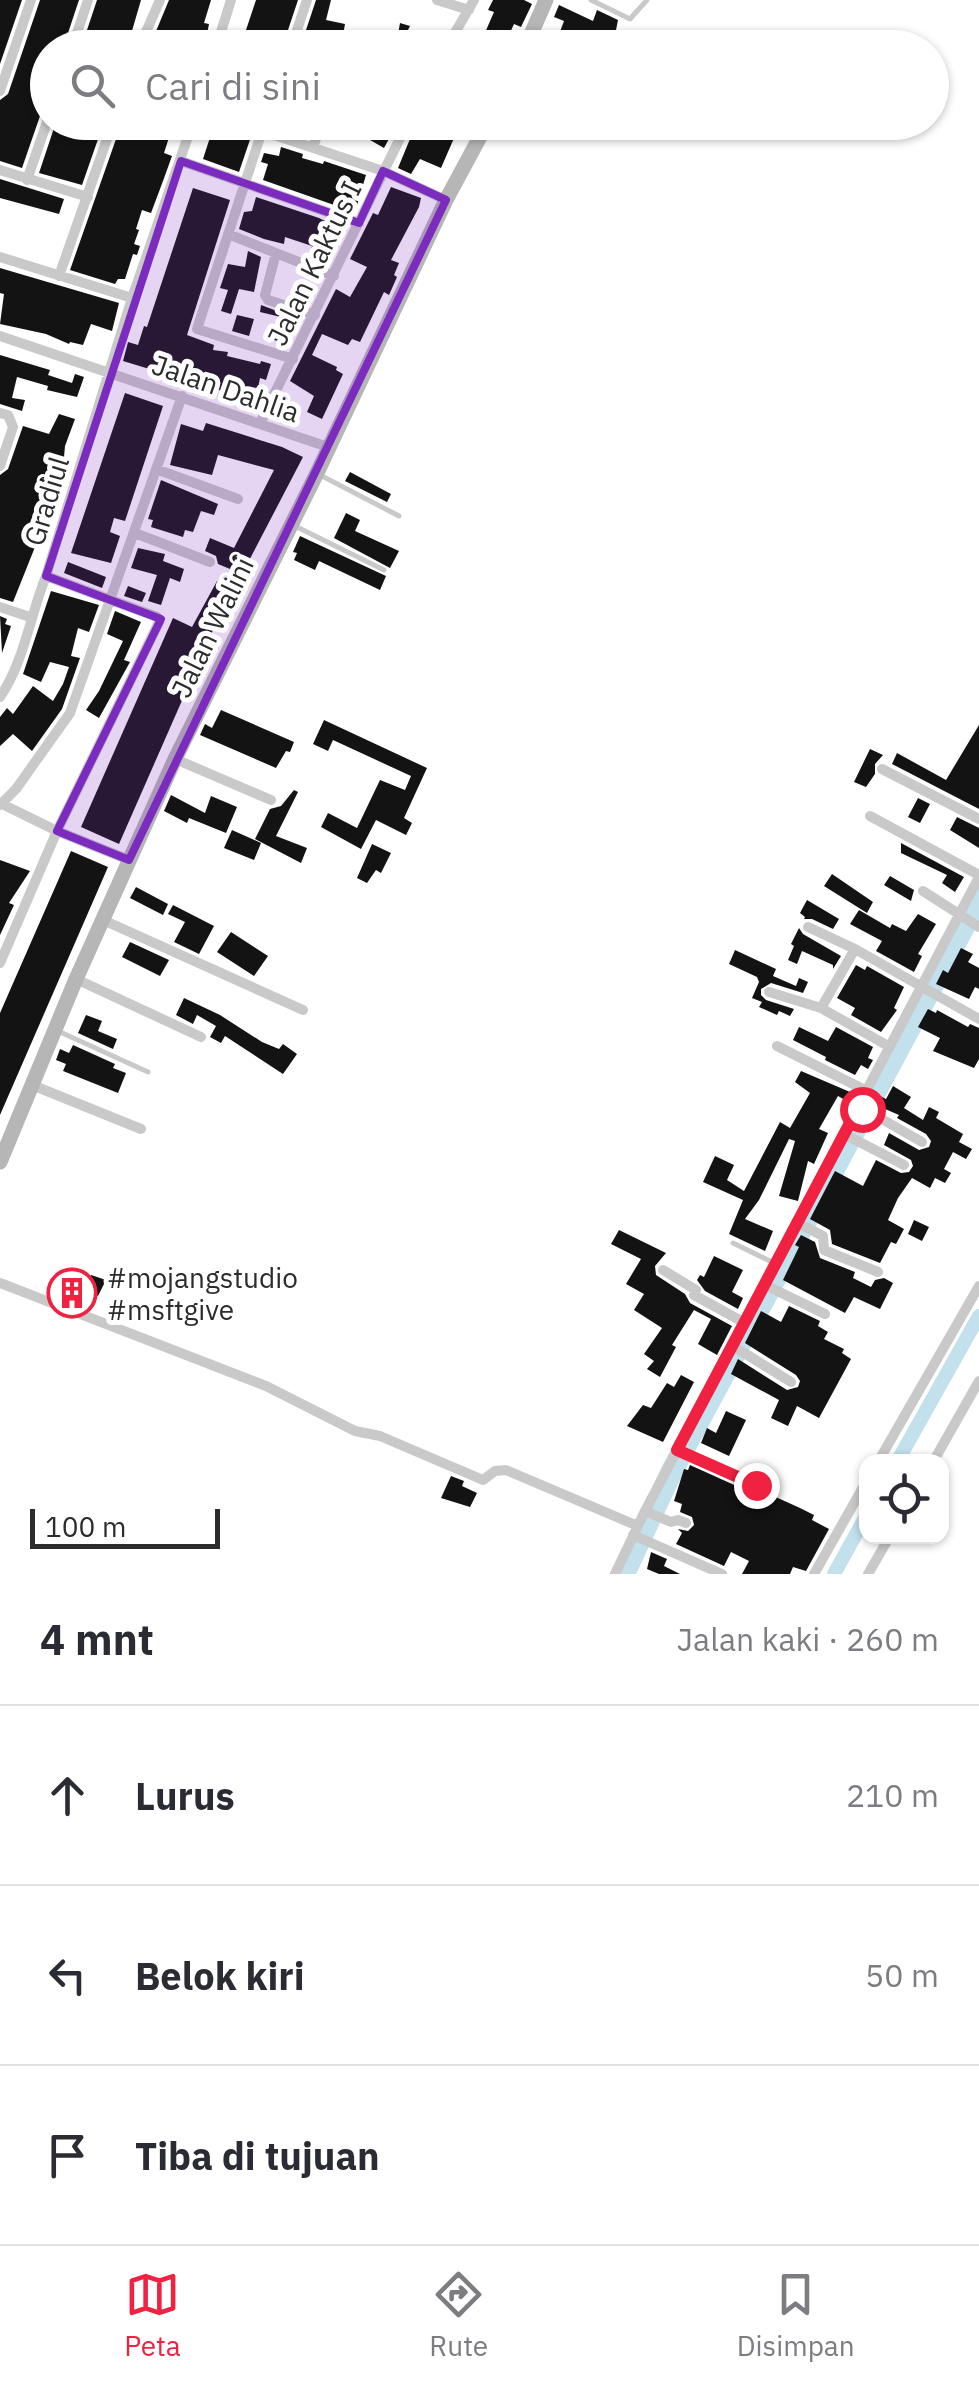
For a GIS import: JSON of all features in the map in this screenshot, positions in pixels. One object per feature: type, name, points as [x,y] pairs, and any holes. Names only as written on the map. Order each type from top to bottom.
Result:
[{"type":"street","points":[[0,91],[31,0]]},
{"type":"street","points":[[78,30],[88,0]]},
{"type":"street","points":[[146,30],[160,0]]},
{"type":"street","points":[[222,30],[232,0]]},
{"type":"street","points":[[297,30],[308,0]]},
{"type":"street","points":[[437,0],[472,5],[457,30]]},
{"type":"street","points":[[533,30],[546,0]]},
{"type":"street","points":[[26,180],[40,140]]},
{"type":"street","points":[[59,276],[106,140]]},
{"type":"street","name":"Gradiul","points":[[0,697],[19,660],[132,298],[187,140]]},
{"type":"street","points":[[260,140],[199,332],[293,359]]},
{"type":"street","points":[[296,140],[383,171],[446,200]]},
{"type":"street","points":[[313,147],[316,140]]},
{"type":"street","name":"Jalan Kaktus I","points":[[260,424],[399,140]]},
{"type":"street","name":"Jalan Walini","points":[[0,1161],[76,979],[175,760],[478,140]]},
{"type":"street","points":[[181,161],[359,223]]},
{"type":"street","points":[[0,170],[88,197]]},
{"type":"street","points":[[228,234],[334,276]]},
{"type":"street","points":[[276,253],[265,294],[268,300],[315,315]]},
{"type":"street","points":[[0,257],[132,298]]},
{"type":"street","name":"Jalan Dahlia","points":[[0,336],[328,446]]},
{"type":"street","points":[[129,860],[1,804],[70,713],[182,396]]},
{"type":"street","points":[[0,413],[8,416],[13,427],[0,466]]},
{"type":"street","points":[[156,469],[238,499]]},
{"type":"street","points":[[134,533],[210,562]]},
{"type":"street","points":[[0,963],[57,831],[159,622],[156,617],[112,599],[46,576]]},
{"type":"street","points":[[0,607],[30,616]]},
{"type":"street","points":[[175,760],[271,800]]},
{"type":"street","points":[[882,769],[979,820]]},
{"type":"street","points":[[615,1574],[651,1514],[737,1348],[745,1323],[769,1287],[777,1264],[849,1137],[890,1047],[969,921],[979,876],[870,816]]},
{"type":"street","points":[[923,891],[969,921]]},
{"type":"street","points":[[103,920],[303,1010]]},
{"type":"street","points":[[808,927],[979,1018]]},
{"type":"street","points":[[822,1008],[855,949]]},
{"type":"street","points":[[76,979],[201,1037]]},
{"type":"street","points":[[769,992],[822,1008],[890,1047]]},
{"type":"street","points":[[777,1046],[867,1091]]},
{"type":"street","points":[[32,1086],[140,1129]]},
{"type":"street","points":[[863,1110],[922,1142]]},
{"type":"street","points":[[849,1137],[904,1165]]},
{"type":"street","points":[[802,1225],[823,1236],[824,1250],[878,1272]]},
{"type":"street","points":[[664,1270],[696,1290],[694,1294],[745,1323]]},
{"type":"street","points":[[0,1283],[266,1386],[355,1431],[397,1442],[468,1475],[483,1480],[496,1471],[506,1470],[722,1574]]},
{"type":"street","points":[[883,1454],[979,1286]]},
{"type":"street","points":[[769,1287],[825,1314]]},
{"type":"street","points":[[737,1348],[791,1382]]},
{"type":"street","points":[[938,1454],[979,1381]]},
{"type":"street","points":[[681,1452],[756,1485]]},
{"type":"street","points":[[814,1574],[859,1494]]},
{"type":"street","points":[[651,1514],[671,1522],[686,1522]]},
{"type":"street","points":[[868,1574],[885,1544]]},
{"type":"lane","points":[[592,0],[630,19],[647,0]]},
{"type":"lane","points":[[317,473],[399,516]]},
{"type":"lane","points":[[291,523],[384,570]]},
{"type":"lane","points":[[56,1030],[148,1072]]},
{"type":"lane","points":[[733,1243],[777,1264]]},
{"type":"highlighted area","points":[[181,161],[359,223],[383,171],[446,200],[129,860],[57,831],[161,619],[46,576]]},
{"type":"building","points":[[0,0],[22,0],[0,64]]},
{"type":"building","points":[[40,0],[79,0],[69,30],[30,30],[32,140],[22,168],[0,161],[0,100],[8,94]]},
{"type":"building","points":[[97,0],[141,0],[132,30],[87,30]]},
{"type":"building","points":[[169,0],[211,0],[204,23],[209,24],[208,30],[156,30]]},
{"type":"building","points":[[256,0],[298,0],[288,30],[246,30]]},
{"type":"building","points":[[316,0],[331,0],[326,20],[345,24],[344,30],[306,30]]},
{"type":"building","points":[[493,0],[524,0],[532,4],[521,27],[514,24],[511,30],[486,30],[494,12],[488,10]]},
{"type":"building","points":[[559,5],[593,21],[597,10],[618,20],[616,30],[561,30],[564,21],[554,17]]},
{"type":"building","points":[[50,140],[98,140],[82,185],[39,173]]},
{"type":"building","points":[[116,140],[168,140],[164,153],[172,156],[151,213],[142,210],[134,244],[140,246],[137,255],[133,254],[125,279],[118,279],[115,284],[70,270]]},
{"type":"building","points":[[209,140],[250,140],[239,172],[203,159]]},
{"type":"building","points":[[370,140],[388,140],[384,148]]},
{"type":"building","points":[[410,140],[453,140],[441,168],[420,159],[411,174],[398,168]]},
{"type":"building","points":[[281,147],[303,154],[302,158],[366,175],[357,205],[334,205],[263,180],[268,164],[261,162],[264,153],[279,156]]},
{"type":"building","points":[[0,179],[64,199],[59,214],[0,198]]},
{"type":"building","points":[[391,187],[421,198],[419,207],[391,260],[399,263],[394,275],[397,277],[389,295],[384,292],[360,342],[352,339],[348,345],[322,334],[312,355],[343,374],[322,419],[307,412],[314,396],[290,381],[336,289],[350,297],[367,267],[350,259]]},
{"type":"building","points":[[193,188],[230,200],[187,335],[214,345],[213,350],[228,352],[227,356],[271,364],[266,380],[260,378],[258,388],[251,387],[248,399],[235,396],[233,402],[220,398],[222,391],[123,361],[128,342],[138,345],[144,326],[147,327]]},
{"type":"building","points":[[256,197],[345,231],[337,247],[331,245],[326,259],[310,253],[312,246],[285,237],[284,244],[264,239],[239,229],[244,212],[252,211]]},
{"type":"building","points":[[248,251],[261,257],[254,292],[239,289],[231,314],[221,311],[228,290],[220,288],[228,264],[245,267]]},
{"type":"building","points":[[0,268],[119,303],[112,331],[91,324],[83,345],[0,324],[4,294],[0,293]]},
{"type":"building","points":[[261,305],[301,320],[295,333],[287,330],[284,342],[274,340],[281,317],[260,312]]},
{"type":"building","points":[[237,315],[254,319],[249,336],[232,331]]},
{"type":"building","points":[[0,355],[50,370],[48,375],[72,383],[75,374],[84,377],[77,397],[17,377],[12,398],[25,400],[22,411],[0,404]]},
{"type":"building","points":[[125,393],[163,406],[125,521],[114,518],[110,532],[120,536],[111,563],[71,553]]},
{"type":"building","points":[[59,414],[75,419],[65,446],[63,468],[58,467],[47,517],[13,602],[0,598],[0,475],[8,469],[23,426],[49,434]]},
{"type":"building","points":[[206,423],[303,457],[242,574],[218,564],[216,556],[205,551],[210,538],[234,548],[274,470],[218,455],[212,475],[170,465],[181,424],[203,431]]},
{"type":"building","points":[[350,472],[391,494],[387,502],[345,481]]},
{"type":"building","points":[[161,480],[218,504],[214,515],[201,511],[193,532],[185,530],[183,537],[151,527],[153,520],[148,519]]},
{"type":"building","points":[[346,513],[360,520],[355,531],[399,551],[390,568],[334,538]]},
{"type":"building","points":[[300,536],[386,576],[380,590],[319,561],[315,570],[294,560]]},
{"type":"building","points":[[138,548],[165,554],[163,561],[184,569],[180,582],[170,578],[161,605],[148,601],[157,575],[131,568]]},
{"type":"building","points":[[68,562],[106,577],[102,588],[64,573]]},
{"type":"building","points":[[217,581],[235,588],[119,844],[81,827],[173,618],[192,627]]},
{"type":"building","points":[[128,586],[146,593],[142,602],[124,596]]},
{"type":"building","points":[[51,591],[99,605],[89,632],[78,628],[71,656],[80,658],[62,709],[32,751],[13,734],[0,746],[0,717],[7,708],[13,714],[33,686],[53,701],[69,667],[50,662],[41,682],[23,674]]},
{"type":"building","points":[[115,611],[141,622],[124,660],[130,662],[99,718],[86,710],[123,641],[107,634]]},
{"type":"building","points":[[0,616],[11,626],[2,653]]},
{"type":"building","points":[[221,710],[294,742],[290,752],[286,751],[276,768],[200,735],[205,724],[212,728]]},
{"type":"building","points":[[324,720],[427,768],[404,818],[412,823],[406,835],[376,820],[361,849],[321,827],[328,813],[357,828],[380,780],[405,790],[411,776],[333,740],[328,751],[313,744]]},
{"type":"building","points":[[979,725],[979,809],[892,764],[897,753],[946,780]]},
{"type":"building","points":[[870,749],[883,755],[866,787],[854,782]]},
{"type":"building","points":[[294,790],[298,792],[276,836],[307,848],[301,863],[255,839],[270,809],[281,806]]},
{"type":"building","points":[[171,795],[205,813],[211,796],[237,807],[226,833],[189,818],[187,823],[164,811]]},
{"type":"building","points":[[918,798],[930,804],[920,823],[908,817]]},
{"type":"building","points":[[957,817],[979,828],[979,848],[950,830]]},
{"type":"building","points":[[232,830],[261,843],[254,860],[224,848]]},
{"type":"building","points":[[901,843],[964,877],[955,892],[942,883],[947,875],[901,853]]},
{"type":"building","points":[[372,844],[391,853],[381,873],[376,870],[367,883],[357,878]]},
{"type":"building","points":[[71,851],[108,867],[0,1115],[0,1013]]},
{"type":"building","points":[[0,860],[30,871],[9,903],[14,905],[0,935]]},
{"type":"building","points":[[832,874],[873,902],[867,913],[824,886]]},
{"type":"building","points":[[890,876],[914,890],[911,901],[884,885]]},
{"type":"building","points":[[136,887],[168,904],[163,915],[130,898]]},
{"type":"building","points":[[807,900],[839,919],[833,929],[804,919],[800,913]]},
{"type":"building","points":[[173,905],[214,926],[199,954],[174,942],[185,922],[168,914]]},
{"type":"building","points":[[859,910],[890,928],[892,924],[906,931],[918,914],[936,924],[918,954],[922,956],[914,972],[876,951],[882,941],[850,924]]},
{"type":"building","points":[[799,928],[841,956],[833,969],[833,965],[802,951],[797,964],[788,960]]},
{"type":"building","points":[[231,932],[268,956],[254,976],[217,952]]},
{"type":"building","points":[[130,942],[169,960],[160,976],[122,957]]},
{"type":"building","points":[[961,948],[973,954],[968,962],[979,968],[979,989],[975,987],[969,999],[936,984],[943,970],[948,973]]},
{"type":"building","points":[[735,950],[776,969],[773,976],[796,986],[799,978],[808,982],[803,993],[771,983],[761,989],[766,1000],[794,1009],[790,1016],[759,1007],[762,1002],[752,998],[759,982],[757,977],[729,964]]},
{"type":"building","points":[[856,965],[865,970],[867,966],[904,987],[894,1008],[897,1010],[881,1032],[851,1015],[855,1008],[837,998]]},
{"type":"building","points":[[184,998],[262,1042],[279,1049],[283,1044],[297,1054],[283,1074],[225,1036],[221,1043],[210,1037],[216,1026],[197,1015],[193,1024],[176,1015]]},
{"type":"building","points":[[928,1009],[979,1028],[979,1059],[974,1068],[933,1051],[940,1038],[918,1027]]},
{"type":"building","points":[[86,1015],[102,1021],[98,1031],[117,1039],[113,1049],[78,1033]]},
{"type":"building","points":[[799,1027],[828,1041],[836,1027],[873,1047],[868,1058],[873,1060],[868,1069],[861,1065],[855,1075],[793,1040]]},
{"type":"building","points":[[73,1045],[126,1073],[118,1093],[63,1071],[66,1064],[56,1060],[60,1049],[69,1053]]},
{"type":"building","points":[[801,1071],[850,1092],[845,1100],[838,1096],[819,1129],[828,1133],[814,1164],[808,1161],[798,1201],[779,1196],[795,1141],[789,1139],[759,1200],[745,1219],[773,1231],[765,1251],[729,1234],[743,1200],[703,1182],[715,1156],[734,1165],[727,1180],[744,1191],[780,1122],[790,1128],[810,1093],[795,1082]]},
{"type":"building","points":[[893,1086],[911,1097],[904,1108],[923,1120],[929,1107],[939,1112],[936,1118],[963,1134],[959,1142],[972,1149],[966,1159],[953,1152],[944,1169],[951,1173],[945,1183],[935,1178],[930,1188],[912,1178],[888,1220],[904,1229],[896,1244],[891,1242],[880,1263],[832,1244],[830,1230],[810,1219],[835,1171],[863,1186],[876,1160],[901,1173],[909,1172],[911,1160],[884,1145],[889,1133],[919,1150],[929,1147],[931,1141],[926,1134],[897,1118],[899,1115],[871,1103],[876,1094],[886,1099]]},
{"type":"building","points":[[914,1220],[929,1227],[922,1241],[908,1234]]},
{"type":"building","points":[[619,1230],[666,1253],[655,1266],[656,1275],[685,1294],[690,1303],[732,1326],[717,1355],[698,1344],[711,1319],[694,1310],[672,1345],[676,1347],[660,1377],[647,1369],[654,1361],[644,1354],[662,1328],[634,1310],[644,1294],[626,1284],[641,1259],[611,1244]]},
{"type":"building","points":[[801,1235],[815,1242],[820,1258],[855,1272],[853,1278],[871,1287],[875,1280],[884,1278],[893,1283],[880,1309],[854,1297],[845,1313],[783,1280]]},
{"type":"building","points":[[714,1256],[743,1270],[732,1292],[743,1298],[738,1309],[705,1291],[697,1280],[700,1275],[704,1277]]},
{"type":"building","points":[[91,1275],[106,1280],[98,1296],[84,1288]]},
{"type":"building","name":"#mojangstudio #msftgive","points":[[70,1281],[84,1288],[74,1302],[62,1297]]},
{"type":"building","points":[[789,1306],[820,1321],[818,1326],[828,1332],[824,1339],[844,1349],[842,1353],[851,1359],[819,1418],[797,1406],[788,1426],[771,1418],[779,1400],[731,1374],[738,1359],[787,1390],[798,1387],[796,1375],[745,1343],[761,1311],[781,1322]]},
{"type":"building","points":[[681,1375],[694,1382],[663,1442],[627,1426],[643,1405],[651,1408],[667,1383],[674,1387]]},
{"type":"building","points":[[726,1411],[746,1420],[729,1456],[701,1443],[707,1428],[716,1433]]},
{"type":"building","points":[[690,1465],[814,1515],[812,1520],[829,1529],[806,1571],[793,1567],[790,1574],[742,1574],[749,1561],[731,1552],[724,1566],[676,1544],[682,1533],[678,1529],[688,1531],[694,1525],[692,1517],[680,1512],[682,1504],[674,1501],[684,1469],[688,1470]]},
{"type":"building","points":[[451,1476],[477,1493],[470,1507],[441,1498]]},
{"type":"building","points":[[651,1552],[667,1559],[664,1566],[680,1574],[659,1574],[647,1569]]},
{"type":"waterway","points":[[624,1574],[673,1469],[979,899]]},
{"type":"waterway","points":[[901,1454],[979,1316]]},
{"type":"waterway","points":[[834,1574],[859,1529]]},
{"type":"place","name":"#mojangstudio #msftgive","points":[[72,1293]]},
{"type":"route","points":[[756,1485],[677,1450],[859,1106],[862,1109]]}]
